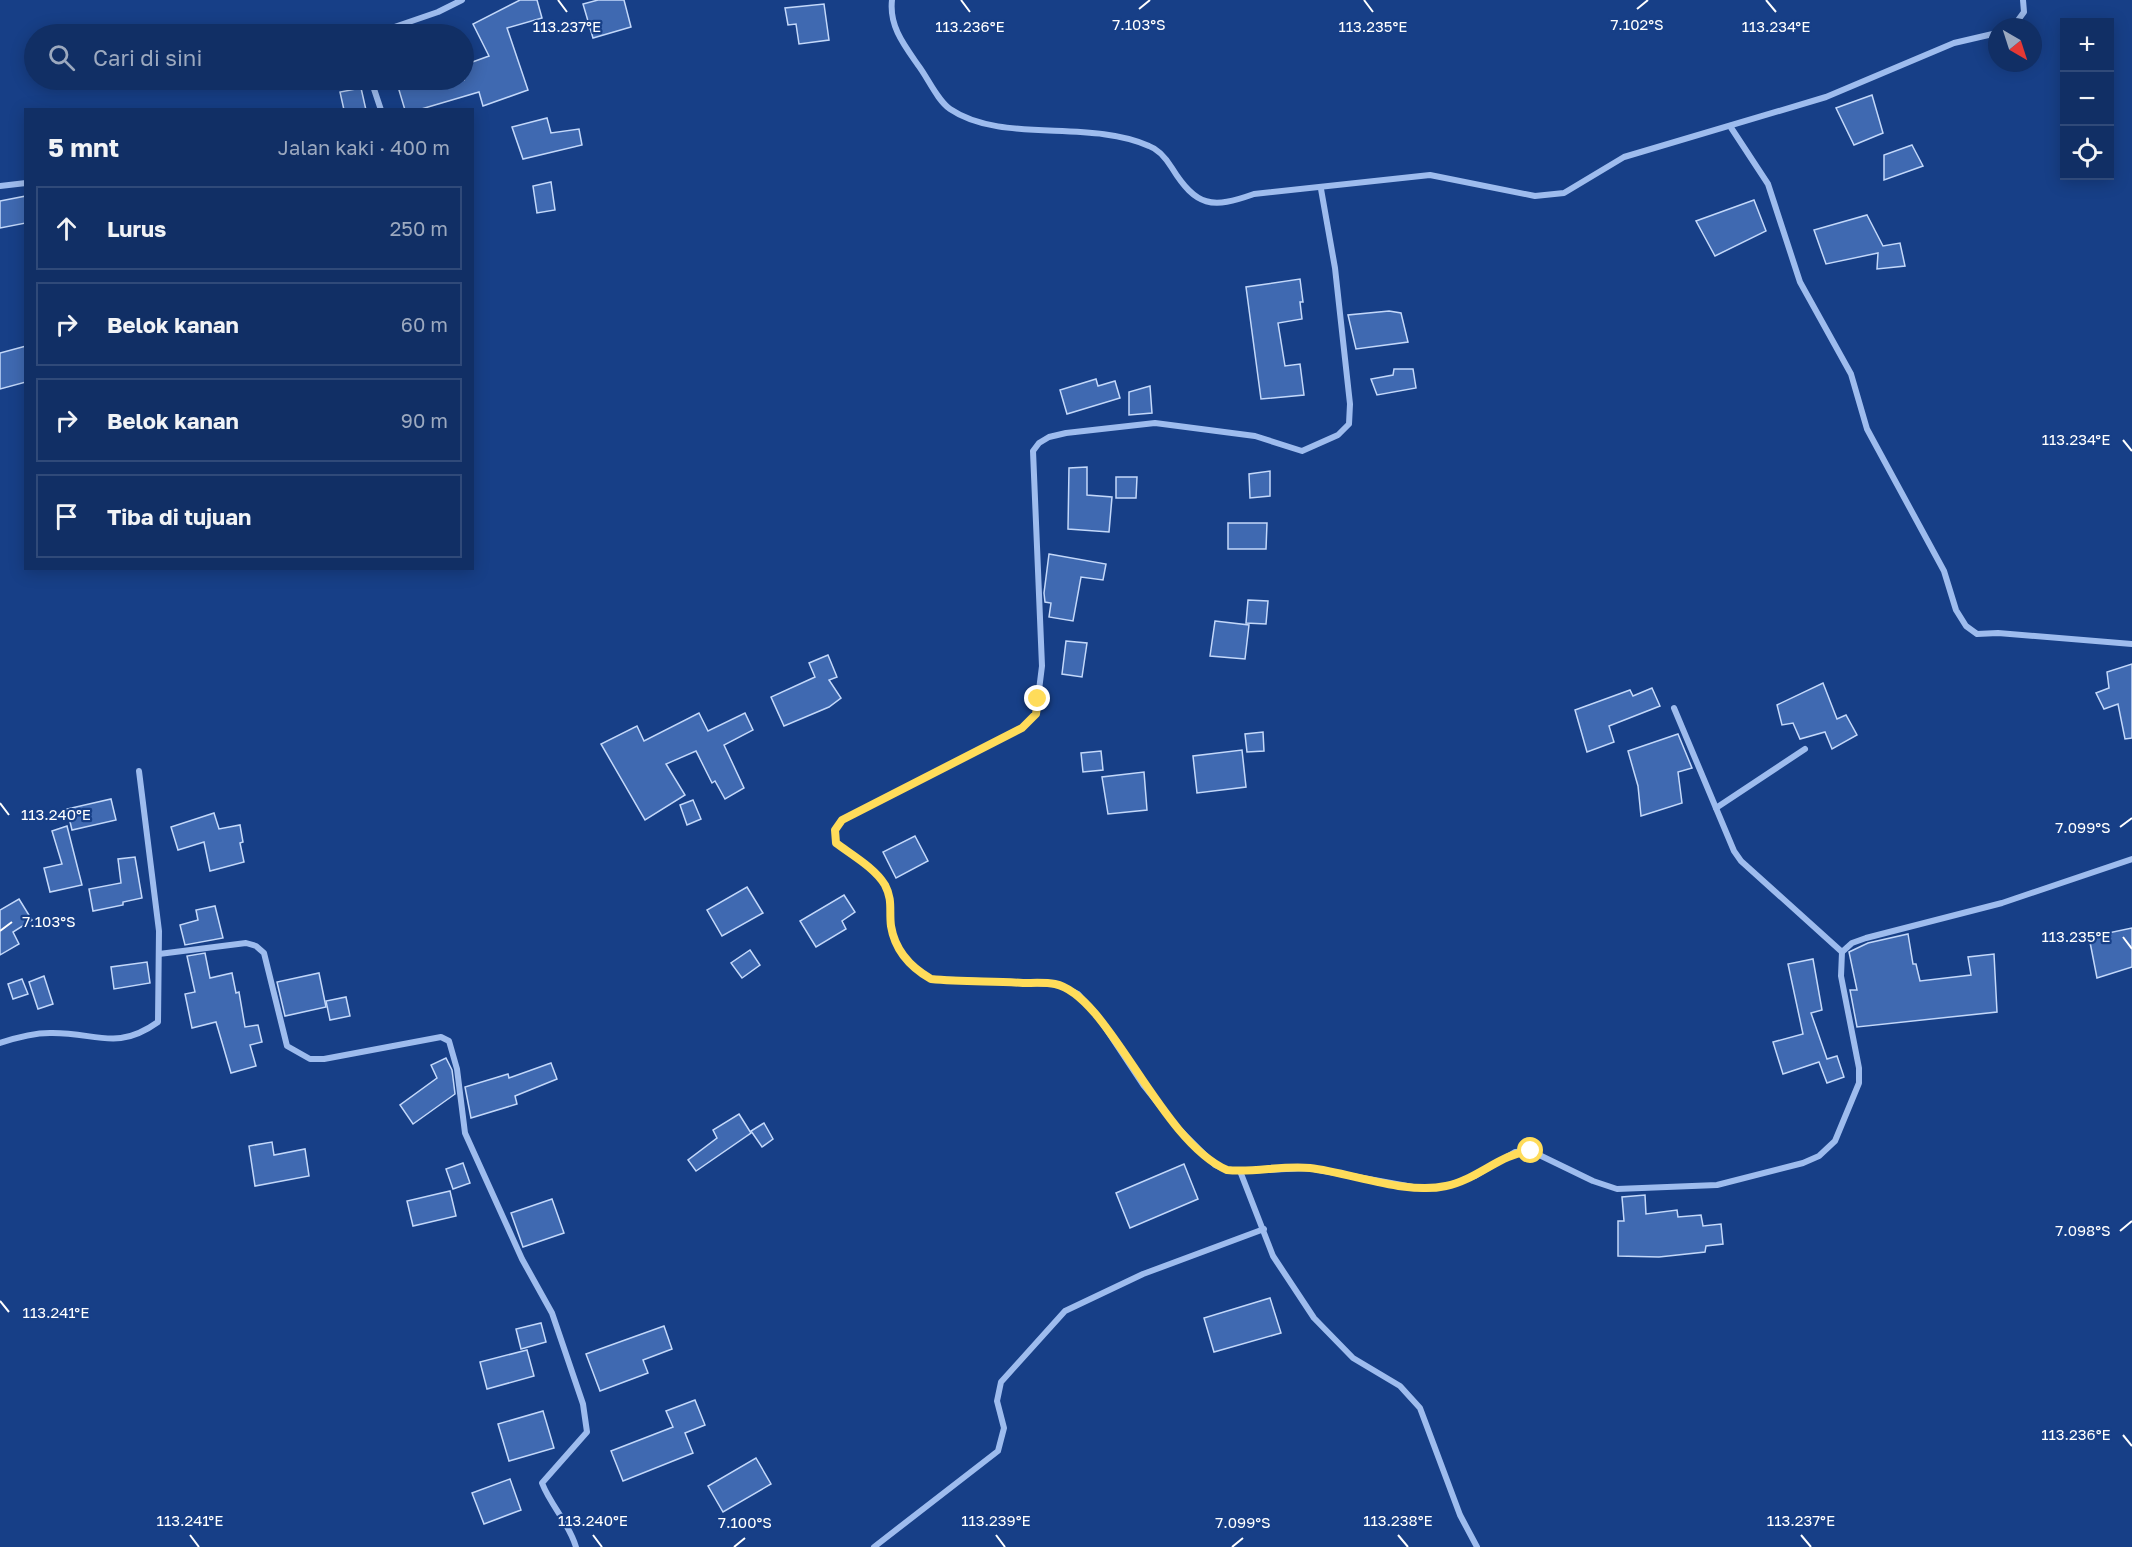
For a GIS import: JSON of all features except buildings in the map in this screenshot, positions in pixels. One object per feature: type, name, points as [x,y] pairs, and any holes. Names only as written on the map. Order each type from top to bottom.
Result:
[{"type":"street","points":[[403,24],[438,12],[462,0]]},
{"type":"street","points":[[892,0],[898,38],[948,108],[974,123],[1106,134],[1151,146],[1167,161],[1181,183],[1198,200],[1212,204],[1232,202],[1254,194],[1321,189],[1430,175],[1535,196],[1564,193],[1624,157],[1826,97],[1954,43],[1988,35]]},
{"type":"street","points":[[2020,18],[2024,12],[2023,0]]},
{"type":"street","points":[[374,90],[380,108]]},
{"type":"street","points":[[1730,126],[1768,184],[1800,282],[1851,374],[1867,429],[1944,571],[1956,610],[1966,626],[1977,634],[1998,633],[2132,644]]},
{"type":"street","points":[[0,186],[24,183]]},
{"type":"street","points":[[1321,189],[1335,268],[1350,404],[1349,423],[1338,435],[1302,451],[1255,436],[1155,423],[1066,433],[1039,443],[1033,451],[1042,666],[1036,714],[1022,728],[842,820],[835,830],[836,843],[868,867],[885,884],[893,905],[891,925],[899,951],[915,970],[931,979],[1056,984],[1078,994],[1097,1015],[1176,1126],[1215,1165],[1227,1170],[1240,1172],[1308,1168],[1424,1189],[1447,1186],[1475,1176],[1515,1152],[1531,1151],[1593,1181],[1628,1191],[1718,1185],[1803,1163],[1819,1156],[1835,1141],[1859,1083],[1859,1068],[1841,976],[1842,952],[1852,943],[2002,903],[2132,859]]},
{"type":"street","points":[[1674,708],[1734,851],[1741,861],[1842,952]]},
{"type":"street","points":[[1716,808],[1805,749]]},
{"type":"street","points":[[0,1043],[50,1033],[124,1040],[140,1035],[158,1022],[159,931],[139,771]]},
{"type":"street","points":[[159,954],[246,943],[256,946],[264,953],[287,1046],[310,1059],[353,1056],[441,1037],[449,1041],[457,1069],[465,1133],[522,1259],[552,1313],[583,1404],[587,1432],[542,1483],[550,1503],[571,1529],[576,1547]]},
{"type":"street","points":[[1240,1172],[1264,1228],[1273,1256],[1314,1318],[1353,1358],[1400,1386],[1420,1408],[1461,1515],[1477,1547]]},
{"type":"street","points":[[874,1547],[998,1451],[1004,1428],[997,1401],[1001,1382],[1065,1311],[1143,1274],[1264,1228]]},
{"type":"route","points":[[1038,699],[1036,714],[1022,728],[842,820],[835,830],[836,843],[868,867],[885,884],[893,905],[891,925],[899,951],[915,970],[931,979],[950,981],[1056,984],[1078,994],[1097,1015],[1144,1086],[1176,1126],[1215,1165],[1227,1170],[1240,1172],[1308,1168],[1424,1189],[1447,1186],[1475,1176],[1502,1162],[1515,1152],[1531,1151]]}]
